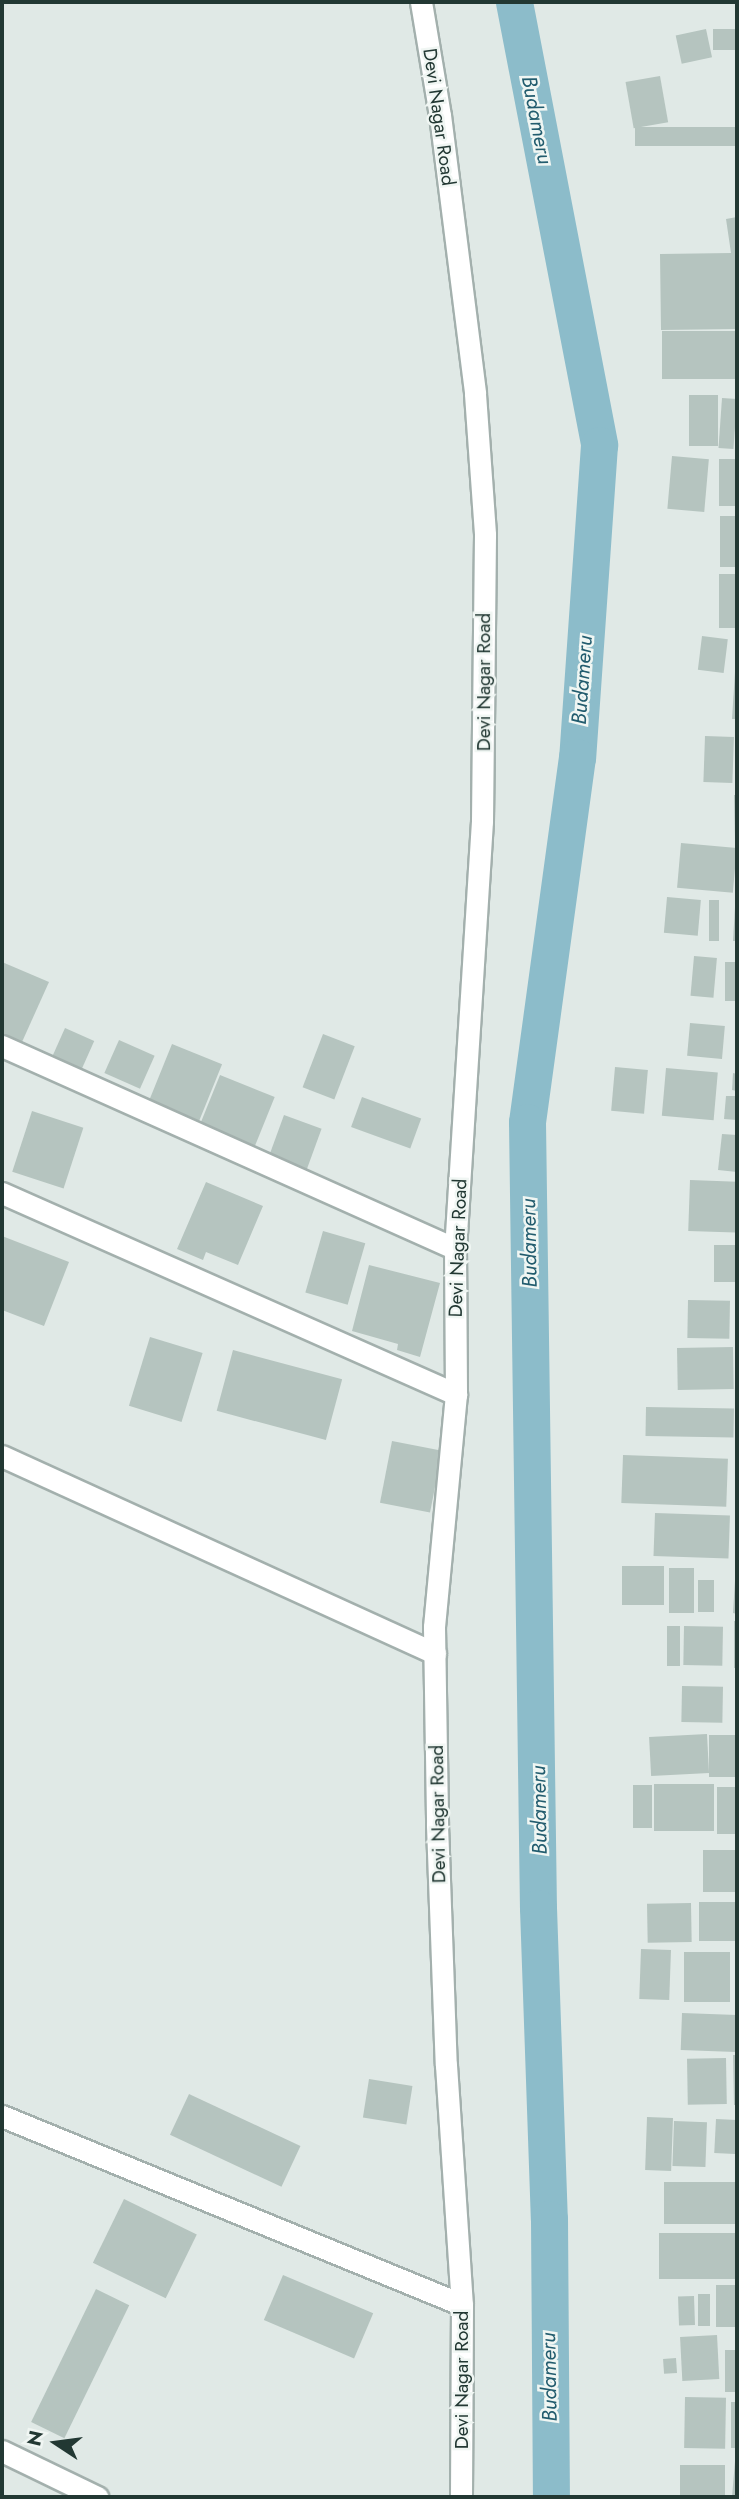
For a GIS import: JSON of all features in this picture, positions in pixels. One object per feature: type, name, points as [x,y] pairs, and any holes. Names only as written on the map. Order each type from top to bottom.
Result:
[{"type":"street","name":"Devi Nagar Road","points":[[421,2],[440,115],[473,380],[485,535],[482,821],[455,1249],[456,1394],[435,1627],[437,1825],[446,2065],[462,2305],[461,2497]]},
{"type":"street","points":[[2,1046],[455,1249]]},
{"type":"street","points":[[2,1193],[456,1394]]},
{"type":"street","points":[[2,1456],[435,1653]]},
{"type":"street","points":[[2,2116],[462,2305]]},
{"type":"street","points":[[2,2451],[97,2497]]},
{"type":"building","points":[[706,29],[712,57],[682,64],[676,35]]},
{"type":"building","points":[[713,29],[737,29],[737,50],[713,50]]},
{"type":"building","points":[[660,76],[668,122],[634,128],[626,82]]},
{"type":"building","points":[[635,127],[737,127],[737,146],[635,146]]},
{"type":"building","points":[[737,217],[737,329],[661,330],[660,254],[731,253],[726,219]]},
{"type":"building","points":[[662,331],[737,331],[737,379],[662,379]]},
{"type":"building","points":[[689,395],[718,395],[718,446],[689,446]]},
{"type":"building","points":[[722,398],[737,399],[733,449],[719,448]]},
{"type":"building","points":[[672,456],[709,459],[704,512],[667,509]]},
{"type":"building","points":[[719,459],[737,459],[737,506],[719,506]]},
{"type":"building","points":[[720,516],[737,516],[737,567],[720,567]]},
{"type":"building","points":[[719,574],[737,574],[737,628],[719,628]]},
{"type":"building","points":[[702,636],[728,639],[724,673],[698,670]]},
{"type":"building","points":[[735,672],[737,719],[732,719]]},
{"type":"building","points":[[705,736],[734,737],[732,783],[703,782]]},
{"type":"building","points":[[734,795],[737,795],[737,840],[735,840]]},
{"type":"building","points":[[681,843],[737,848],[733,893],[677,888]]},
{"type":"building","points":[[667,897],[701,900],[698,936],[664,933]]},
{"type":"building","points":[[709,900],[719,900],[719,941],[709,941]]},
{"type":"building","points":[[735,907],[737,941],[733,941]]},
{"type":"building","points":[[694,956],[717,958],[713,998],[691,996]]},
{"type":"building","points":[[2,962],[49,982],[22,1042],[2,1034]]},
{"type":"building","points":[[725,962],[737,962],[737,1001],[725,1001]]},
{"type":"building","points":[[690,1023],[725,1026],[722,1059],[687,1056]]},
{"type":"building","points":[[65,1028],[94,1041],[82,1069],[52,1056]]},
{"type":"building","points":[[323,1034],[355,1046],[334,1099],[303,1087]]},
{"type":"building","points":[[119,1040],[155,1056],[140,1089],[104,1073]]},
{"type":"building","points":[[172,1044],[222,1064],[198,1124],[148,1103]]},
{"type":"building","points":[[615,1067],[648,1070],[644,1114],[611,1111]]},
{"type":"building","points":[[666,1068],[718,1073],[714,1120],[662,1116]]},
{"type":"building","points":[[733,1073],[737,1074],[737,1091],[732,1090]]},
{"type":"building","points":[[220,1075],[275,1097],[253,1151],[198,1129]]},
{"type":"building","points":[[726,1096],[737,1096],[737,1120],[724,1119]]},
{"type":"building","points":[[362,1097],[421,1119],[410,1149],[351,1127]]},
{"type":"building","points":[[32,1111],[83,1128],[64,1189],[12,1172]]},
{"type":"building","points":[[284,1115],[322,1129],[306,1171],[269,1157]]},
{"type":"building","points":[[722,1134],[737,1135],[737,1172],[718,1170]]},
{"type":"building","points":[[690,1180],[737,1182],[735,1233],[688,1231]]},
{"type":"building","points":[[206,1182],[263,1206],[238,1265],[206,1252],[203,1260],[177,1249]]},
{"type":"building","points":[[323,1231],[365,1243],[348,1305],[305,1293]]},
{"type":"building","points":[[2,1236],[69,1262],[44,1326],[2,1310]]},
{"type":"building","points":[[714,1245],[737,1245],[737,1282],[714,1282]]},
{"type":"building","points":[[369,1265],[440,1283],[420,1357],[397,1350],[398,1344],[352,1331]]},
{"type":"building","points":[[688,1300],[730,1301],[729,1339],[687,1338]]},
{"type":"building","points":[[150,1337],[203,1353],[182,1422],[129,1406]]},
{"type":"building","points":[[733,1347],[734,1389],[678,1390],[677,1348]]},
{"type":"building","points":[[233,1350],[342,1379],[326,1440],[217,1411]]},
{"type":"building","points":[[646,1407],[734,1409],[733,1438],[645,1436]]},
{"type":"building","points":[[392,1441],[442,1451],[430,1513],[380,1503]]},
{"type":"building","points":[[623,1455],[728,1459],[726,1507],[621,1503]]},
{"type":"building","points":[[655,1513],[730,1516],[728,1559],[653,1556]]},
{"type":"building","points":[[622,1566],[664,1566],[664,1605],[622,1605]]},
{"type":"building","points":[[669,1568],[694,1568],[694,1613],[669,1613]]},
{"type":"building","points":[[698,1580],[714,1580],[714,1612],[698,1612]]},
{"type":"building","points":[[737,1580],[737,1614],[733,1613]]},
{"type":"building","points":[[734,1621],[737,1621],[737,1668],[734,1668]]},
{"type":"building","points":[[667,1626],[680,1626],[680,1666],[667,1666]]},
{"type":"building","points":[[684,1626],[723,1627],[722,1666],[683,1665]]},
{"type":"building","points":[[682,1686],[723,1687],[722,1723],[681,1722]]},
{"type":"building","points":[[707,1734],[709,1773],[651,1776],[649,1737]]},
{"type":"building","points":[[709,1735],[737,1735],[737,1777],[709,1777]]},
{"type":"building","points":[[654,1784],[714,1784],[714,1831],[654,1831]]},
{"type":"building","points":[[633,1785],[652,1785],[652,1828],[633,1828]]},
{"type":"building","points":[[717,1787],[736,1787],[736,1834],[717,1834]]},
{"type":"building","points":[[703,1850],[737,1850],[737,1892],[703,1892]]},
{"type":"building","points":[[699,1902],[737,1902],[737,1941],[699,1941]]},
{"type":"building","points":[[691,1903],[692,1942],[648,1943],[647,1904]]},
{"type":"building","points":[[641,1949],[671,1950],[669,2000],[639,1999]]},
{"type":"building","points":[[684,1952],[730,1952],[730,2002],[684,2002]]},
{"type":"building","points":[[682,2013],[737,2015],[736,2052],[681,2050]]},
{"type":"building","points":[[733,2055],[737,2055],[737,2105],[734,2105]]},
{"type":"building","points":[[726,2058],[727,2104],[688,2105],[687,2059]]},
{"type":"building","points":[[369,2079],[412,2086],[406,2124],[363,2118]]},
{"type":"building","points":[[189,2094],[300,2146],[281,2187],[170,2135]]},
{"type":"building","points":[[647,2117],[673,2118],[671,2171],[645,2170]]},
{"type":"building","points":[[716,2119],[737,2120],[735,2154],[714,2153]]},
{"type":"building","points":[[674,2121],[707,2122],[705,2167],[672,2166]]},
{"type":"building","points":[[664,2182],[737,2182],[737,2224],[664,2224]]},
{"type":"building","points":[[124,2199],[197,2235],[166,2298],[93,2263]]},
{"type":"building","points":[[659,2233],[737,2233],[737,2279],[659,2279]]},
{"type":"building","points":[[283,2275],[373,2313],[354,2358],[264,2320]]},
{"type":"building","points":[[716,2285],[737,2285],[737,2327],[716,2327]]},
{"type":"building","points":[[96,2289],[129,2305],[64,2438],[31,2422]]},
{"type":"building","points":[[698,2294],[710,2294],[710,2326],[698,2326]]},
{"type":"building","points":[[694,2296],[695,2325],[679,2326],[678,2297]]},
{"type":"building","points":[[717,2335],[719,2379],[682,2381],[680,2337]]},
{"type":"building","points":[[725,2350],[737,2350],[737,2392],[725,2392]]},
{"type":"building","points":[[676,2358],[677,2373],[664,2374],[663,2359]]},
{"type":"building","points":[[685,2397],[726,2398],[725,2449],[684,2448]]},
{"type":"building","points":[[731,2402],[737,2402],[737,2448],[731,2448]]},
{"type":"building","points":[[735,2461],[737,2497],[732,2497]]},
{"type":"building","points":[[680,2465],[725,2465],[725,2497],[680,2497]]},
{"type":"waterway","name":"Budameru","points":[[514,2],[599,445],[577,757],[527,1122],[538,1908],[549,2219],[551,2497]]}]
